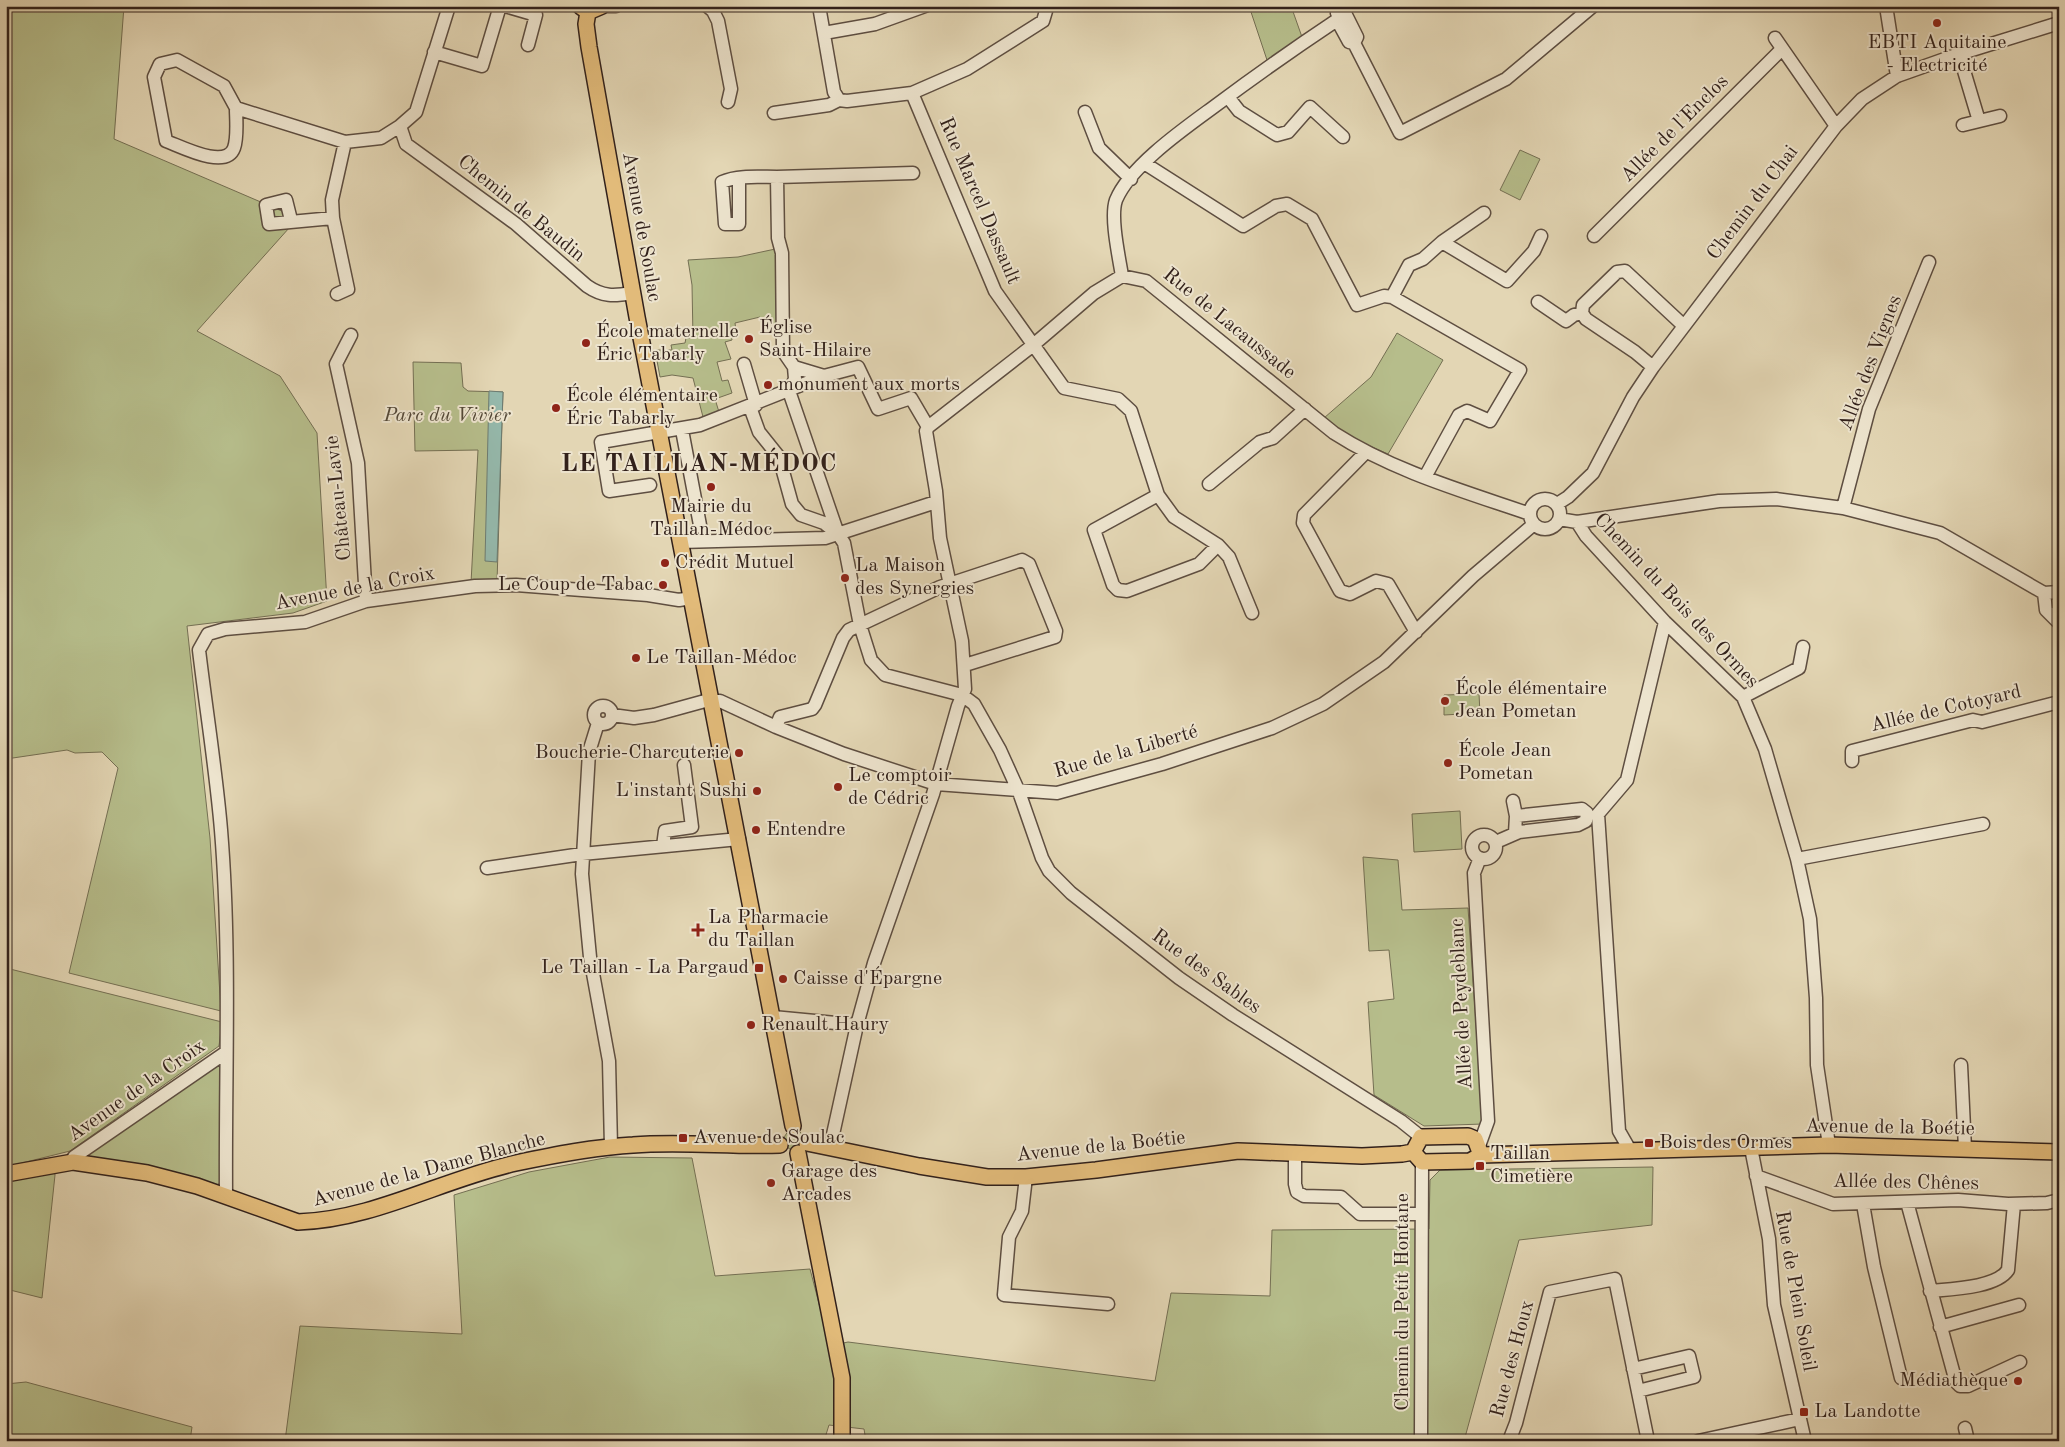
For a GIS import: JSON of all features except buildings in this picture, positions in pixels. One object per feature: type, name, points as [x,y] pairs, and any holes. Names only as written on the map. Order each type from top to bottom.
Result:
[{"type":"main road","name":"Avenue de Soulac","points":[[594,8],[586,24],[632,293],[793,1126]]},
{"type":"main road","points":[[803,1148],[787,1152],[780,1144],[781,1133],[793,1126],[805,1132],[803,1148],[842,1378],[842,1441]]},
{"type":"main road","points":[[1412,1156],[1422,1137],[1468,1136],[1475,1140],[1480,1151]]},
{"type":"main road","name":"Avenue de la Dame Blanche","points":[[6,1174],[74,1162],[147,1173],[226,1196],[264,1212],[298,1222],[314,1222],[362,1212],[516,1163],[611,1147],[634,1145],[780,1144]]},
{"type":"main road","name":"Avenue de la Boétie","points":[[803,1148],[830,1148],[987,1177],[1026,1177],[1125,1167],[1238,1151],[1412,1156],[1470,1161],[1480,1151],[1631,1152],[1829,1145],[2059,1152]]},
{"type":"street","points":[[236,108],[234,148],[227,157],[216,159],[166,141],[154,77],[160,64],[177,60],[224,86],[236,108],[345,142],[381,138],[400,126],[416,112],[448,6]]},
{"type":"street","points":[[434,52],[482,66],[500,6]]},
{"type":"street","points":[[505,6],[536,15],[528,45]]},
{"type":"street","points":[[594,8],[616,6]]},
{"type":"street","points":[[707,6],[718,21],[731,89],[728,102]]},
{"type":"street","points":[[819,6],[834,92],[839,100]]},
{"type":"street","points":[[824,33],[875,24],[925,6]]},
{"type":"street","points":[[774,113],[829,105],[839,100],[847,102],[912,93],[967,69],[1043,21],[1046,12],[1044,6]]},
{"type":"street","points":[[830,1148],[857,1024],[874,963],[936,784],[962,696],[966,689],[965,665],[936,502],[926,431],[928,427],[1032,346],[1094,293],[1122,276],[1114,213],[1116,201],[1144,163],[1184,129],[1336,13],[1349,42],[1354,43],[1400,133],[1506,79],[1593,6]]},
{"type":"street","points":[[1886,6],[1897,76]]},
{"type":"street","name":"Chemin du Chai","points":[[1557,504],[1568,497],[1593,473],[1633,398],[1652,367],[1743,244],[1836,126],[1862,99],[1897,76],[1959,54],[2059,23]]},
{"type":"street","name":"Allée de l'Enclos","points":[[1594,236],[1779,44],[1836,126]]},
{"type":"street","points":[[1959,54],[1979,121]]},
{"type":"street","name":"Rue Marcel Dassault","points":[[912,93],[994,291],[1064,388],[1118,399],[1126,404],[1131,411],[1158,494]]},
{"type":"street","points":[[1228,96],[1239,111],[1277,135],[1288,132],[1310,107],[1343,138]]},
{"type":"street","points":[[1085,112],[1099,148],[1131,179]]},
{"type":"street","points":[[1963,125],[2000,116]]},
{"type":"street","name":"Chemin de Baudin","points":[[400,126],[406,144],[516,224],[597,294],[606,296],[632,293]]},
{"type":"street","points":[[337,294],[348,289],[332,200],[345,142]]},
{"type":"street","points":[[1144,163],[1243,226],[1276,206],[1287,204],[1312,219],[1357,305],[1384,296],[1392,297],[1520,370],[1490,421],[1467,411],[1459,415],[1425,477]]},
{"type":"street","points":[[738,178],[914,173]]},
{"type":"street","points":[[777,177],[778,238],[782,253],[782,351],[794,367],[824,376]]},
{"type":"street","points":[[1392,297],[1409,265],[1423,259],[1442,242],[1484,213]]},
{"type":"street","points":[[291,220],[334,218]]},
{"type":"street","points":[[1442,242],[1507,281],[1534,251],[1541,236]]},
{"type":"street","name":"Allée des Vignes","points":[[1843,508],[1869,409],[1930,262]]},
{"type":"street","points":[[1652,367],[1635,352],[1586,319],[1582,314],[1583,305],[1621,270],[1629,273],[1684,326]]},
{"type":"street","name":"Rue de Lacaussade","points":[[1122,276],[1146,281],[1334,433],[1364,453],[1532,519]]},
{"type":"street","points":[[1538,302],[1566,321],[1574,315],[1582,314]]},
{"type":"street","name":"Château-Lavie","points":[[351,335],[336,364],[358,463],[366,601]]},
{"type":"street","points":[[744,364],[759,432],[779,457],[795,510],[824,523],[838,534]]},
{"type":"street","points":[[794,367],[794,379],[789,391],[838,534],[844,543],[860,625],[871,660],[885,675],[962,696]]},
{"type":"street","points":[[650,484],[609,491],[601,442],[682,430],[753,406],[824,376],[858,367],[878,410],[911,398],[928,427]]},
{"type":"street","points":[[1209,484],[1260,442],[1273,438],[1304,409]]},
{"type":"street","points":[[682,430],[703,541]]},
{"type":"street","points":[[1364,453],[1304,514],[1303,523],[1340,591],[1350,594],[1376,581],[1388,584],[1416,632]]},
{"type":"street","points":[[1218,545],[1199,564],[1128,591],[1118,590],[1113,585],[1094,530],[1158,494],[1174,517],[1218,545],[1229,557],[1252,613]]},
{"type":"street","points":[[1548,499],[1557,504],[1560,514],[1553,527],[1546,529],[1532,519],[1532,507],[1540,500],[1548,499]]},
{"type":"street","points":[[1559,519],[1578,522],[1719,501],[1776,499],[1843,508],[1940,533],[2044,593],[2059,592]]},
{"type":"street","points":[[680,542],[800,540],[838,534],[936,502]]},
{"type":"street","name":"Rue de la Liberté","points":[[582,854],[589,752],[598,723],[607,723],[612,715],[634,718],[712,701],[735,707],[776,727],[844,754],[936,784],[1019,792],[1056,793],[1162,764],[1272,728],[1323,704],[1384,662],[1532,519]]},
{"type":"street","name":"Chemin du Bois des Ormes","points":[[1578,522],[1586,536],[1664,622],[1743,697],[1766,749],[1798,859],[1810,920],[1816,998],[1817,1066],[1829,1145]]},
{"type":"street","points":[[776,727],[780,717],[812,709],[849,630],[900,604],[950,584],[1022,560],[1029,564],[1056,631],[1055,637],[965,665]]},
{"type":"street","name":"Avenue de la Croix","points":[[226,1196],[225,1053],[227,990],[221,830],[199,650],[208,634],[225,628],[305,622],[366,601],[463,587],[516,585],[648,595],[679,600],[691,598]]},
{"type":"street","points":[[2044,593],[2046,610],[2059,623]]},
{"type":"street","points":[[1631,1152],[1619,1131],[1598,814],[1628,780],[1664,622]]},
{"type":"street","points":[[1743,697],[1799,668],[1803,647]]},
{"type":"street","name":"Rue des Sables","points":[[962,696],[974,704],[1000,750],[1019,792],[1042,858],[1049,871],[1071,893],[1179,978],[1232,1016],[1401,1121],[1422,1137]]},
{"type":"street","name":"Allée de Cotoyard","points":[[1852,761],[1852,751],[1973,720],[1982,722],[2059,702]]},
{"type":"street","points":[[663,846],[665,831],[692,827],[684,764]]},
{"type":"street","points":[[1513,801],[1516,816],[1515,833]]},
{"type":"street","points":[[1480,858],[1486,860],[1493,857],[1497,850],[1496,842],[1515,833],[1578,825],[1586,822],[1588,817],[1586,810],[1582,809],[1516,816]]},
{"type":"street","points":[[1798,859],[1983,824]]},
{"type":"street","name":"Allée de Peydeblanc","points":[[1480,1151],[1488,1121],[1474,874],[1480,858],[1472,851],[1472,844],[1481,835],[1489,836],[1496,842]]},
{"type":"street","points":[[487,868],[582,854],[739,839]]},
{"type":"street","points":[[582,854],[590,957],[609,1061],[611,1147]]},
{"type":"street","points":[[773,1017],[857,1024]]},
{"type":"street","name":"Avenue de la Croix","points":[[74,1162],[74,1158],[103,1136],[225,1053]]},
{"type":"street","points":[[1961,1065],[1966,1149]]},
{"type":"street","name":"Rue de Plein Soleil","points":[[1751,1148],[1768,1239],[1774,1305],[1805,1441]]},
{"type":"street","points":[[1295,1152],[1294,1184],[1297,1192],[1304,1196],[1340,1197],[1360,1214],[1421,1214]]},
{"type":"street","name":"Chemin du Petit Hontane","points":[[1412,1156],[1421,1214],[1421,1436],[1423,1441]]},
{"type":"street","name":"Allée des Chênes","points":[[1756,1176],[1833,1204],[1958,1200],[2014,1204],[2047,1203],[2059,1200]]},
{"type":"street","points":[[1026,1177],[1022,1211],[1009,1237],[1004,1295],[1108,1304]]},
{"type":"street","points":[[1907,1202],[1956,1382],[1960,1386],[1968,1386],[2020,1362]]},
{"type":"street","points":[[1863,1204],[1874,1267],[1901,1378]]},
{"type":"street","points":[[1930,1291],[1985,1283],[2004,1276],[2008,1270],[2014,1204]]},
{"type":"street","name":"Rue des Houx","points":[[1509,1441],[1516,1423],[1550,1292],[1615,1279],[1633,1369]]},
{"type":"street","points":[[1940,1327],[2019,1305]]},
{"type":"street","points":[[1638,1391],[1694,1377],[1690,1356],[1633,1369],[1648,1441]]},
{"type":"street","points":[[1698,1441],[1748,1435],[1800,1419]]},
{"type":"green space","points":[[6,6],[124,6],[114,139],[298,218],[197,331],[280,376],[317,433],[327,601],[293,613],[187,626],[210,838],[221,1011],[69,973],[118,768],[102,752],[75,753],[67,750],[6,759]]},
{"type":"green space","points":[[1249,6],[1291,6],[1302,37],[1267,60]]},
{"type":"green space","points":[[1520,150],[1540,159],[1520,200],[1500,190]]},
{"type":"green space","points":[[780,248],[779,330],[764,333],[760,317],[735,323],[736,331],[731,332],[732,340],[725,342],[731,359],[717,362],[722,381],[728,380],[732,393],[715,399],[719,412],[703,417],[693,378],[672,375],[660,377],[655,350],[672,350],[671,345],[685,343],[686,338],[693,338],[692,285],[688,260],[738,257]]},
{"type":"green space","points":[[1397,333],[1443,360],[1388,454],[1349,437],[1324,418],[1371,377]]},
{"type":"green space","name":"Parc du Vivier","points":[[413,362],[461,363],[463,387],[468,391],[503,392],[497,582],[471,583],[478,450],[415,451]]},
{"type":"green space","points":[[1479,694],[1480,713],[1444,715],[1444,695]]},
{"type":"green space","points":[[1460,811],[1462,849],[1414,852],[1412,814]]},
{"type":"green space","points":[[1363,857],[1398,860],[1402,910],[1468,908],[1483,1124],[1424,1126],[1374,1095],[1368,1002],[1394,999],[1389,950],[1369,951]]},
{"type":"green space","points":[[6,968],[222,1022],[219,1046],[70,1151],[6,1167]]},
{"type":"green space","points":[[218,1063],[222,1066],[221,1182],[214,1187],[91,1157],[88,1154]]},
{"type":"green space","points":[[794,1130],[801,1133],[804,1140],[801,1147],[794,1150],[787,1147],[784,1140],[787,1133]]},
{"type":"green space","points":[[610,1157],[692,1158],[715,1276],[810,1269],[830,1346],[848,1342],[1155,1381],[1171,1293],[1270,1296],[1272,1230],[1429,1229],[1430,1180],[1440,1170],[1653,1167],[1652,1225],[1519,1240],[1464,1441],[866,1441],[864,1429],[829,1425],[824,1441],[285,1441],[300,1326],[462,1334],[454,1195],[529,1172]]},
{"type":"green space","points":[[54,1168],[55,1175],[42,1298],[6,1289],[6,1178]]},
{"type":"green space","points":[[26,1382],[192,1427],[190,1441],[6,1441],[6,1384]]},
{"type":"water","points":[[489,391],[503,392],[497,562],[485,561]]},
{"type":"place","name":"EBTI Aquitaine - Electricité","points":[[1937,23]]},
{"type":"place","name":"Église Saint-Hilaire","points":[[749,339]]},
{"type":"place","name":"École maternelle Éric Tabarly","points":[[586,343]]},
{"type":"place","name":"monument aux morts","points":[[768,385]]},
{"type":"place","name":"École élémentaire Éric Tabarly","points":[[556,408]]},
{"type":"place","name":"Mairie du Taillan-Médoc","points":[[711,487]]},
{"type":"place","name":"Crédit Mutuel","points":[[665,563]]},
{"type":"place","name":"La Maison des Synergies","points":[[845,578]]},
{"type":"place","name":"Le Coup de Tabac","points":[[663,585]]},
{"type":"place","name":"Le Taillan-Médoc","points":[[636,658]]},
{"type":"place","name":"École élémentaire Jean Pometan","points":[[1445,701]]},
{"type":"place","name":"Boucherie-Charcuterie","points":[[739,753]]},
{"type":"place","name":"École Jean Pometan","points":[[1448,763]]},
{"type":"place","name":"Le comptoir de Cédric","points":[[838,787]]},
{"type":"place","name":"L'instant Sushi","points":[[757,791]]},
{"type":"place","name":"Entendre","points":[[756,830]]},
{"type":"place","name":"La Pharmacie du Taillan","points":[[698,930]]},
{"type":"place","name":"Le Taillan - La Pargaud","points":[[759,968]]},
{"type":"place","name":"Caisse d'Épargne","points":[[783,979]]},
{"type":"place","name":"Renault Haury","points":[[751,1025]]},
{"type":"place","name":"Avenue de Soulac","points":[[683,1138]]},
{"type":"place","name":"Bois des Ormes","points":[[1649,1143]]},
{"type":"place","name":"Taillan Cimetière","points":[[1480,1166]]},
{"type":"place","name":"Garage des Arcades","points":[[771,1183]]},
{"type":"place","name":"Médiathèque","points":[[2018,1381]]},
{"type":"place","name":"La Landotte","points":[[1804,1412]]},
{"type":"district","name":"LE TAILLAN-MÉDOC","points":[[699,464]]}]
